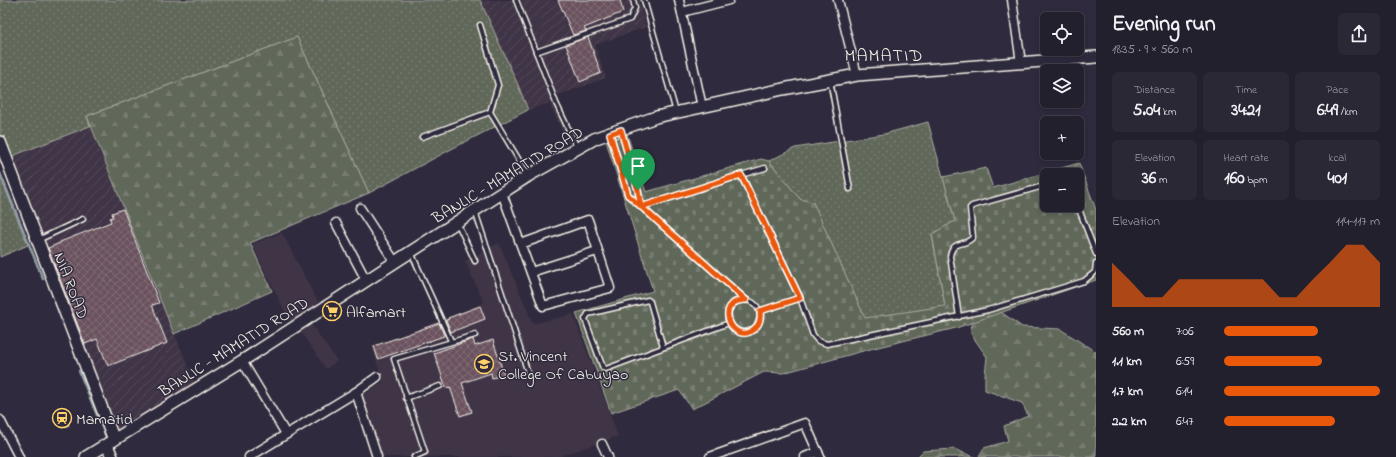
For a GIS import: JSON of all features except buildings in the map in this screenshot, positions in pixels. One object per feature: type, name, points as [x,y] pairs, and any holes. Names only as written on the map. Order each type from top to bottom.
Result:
[{"type":"main road","name":"BANLIC - MAMATID ROAD","points":[[86,457],[242,361],[528,176],[596,138],[656,117],[676,112],[830,80],[857,76],[1096,58]]},
{"type":"main road","name":"NIA ROAD","points":[[0,142],[110,443],[112,457]]},
{"type":"street","points":[[679,0],[702,107]]},
{"type":"street","points":[[682,12],[728,0]]},
{"type":"street","points":[[838,0],[857,76]]},
{"type":"street","points":[[1012,0],[1021,63]]},
{"type":"street","points":[[502,193],[543,306],[610,288],[588,220],[521,244]]},
{"type":"street","points":[[360,208],[395,262]]},
{"type":"street","points":[[336,223],[366,280]]},
{"type":"street","points":[[531,272],[597,251]]},
{"type":"street","points":[[242,361],[286,434]]},
{"type":"street","points":[[249,457],[356,392],[377,377]]},
{"type":"street","points":[[356,392],[377,457]]},
{"type":"street","points":[[0,420],[19,457]]},
{"type":"street","points":[[710,457],[805,423],[819,455],[804,457]]},
{"type":"street","points":[[602,444],[608,457]]},
{"type":"lane","points":[[516,0],[556,103],[577,149]]},
{"type":"lane","points":[[536,52],[630,19],[635,8],[633,0]]},
{"type":"lane","points":[[644,0],[676,112]]},
{"type":"lane","points":[[480,25],[498,85],[490,112],[528,176]]},
{"type":"lane","points":[[830,80],[850,189]]},
{"type":"lane","points":[[422,137],[490,112]]},
{"type":"lane","points":[[621,130],[638,190],[641,207]]},
{"type":"lane","points":[[610,134],[628,195],[746,300],[754,304],[760,311],[761,316],[756,328],[749,332],[737,331],[729,323],[728,315],[731,307],[737,301],[746,300]]},
{"type":"lane","points":[[641,207],[765,168]]},
{"type":"lane","points":[[741,175],[800,298],[813,335],[818,341],[827,344],[959,316],[1021,301],[1084,281],[1095,272],[1096,263]]},
{"type":"lane","points":[[959,316],[950,256],[951,249],[958,244],[971,240],[974,237],[970,208],[972,206],[1040,187]]},
{"type":"lane","points":[[475,210],[528,373]]},
{"type":"lane","points":[[1080,212],[1096,254]]},
{"type":"lane","points":[[37,240],[83,220]]},
{"type":"lane","points":[[457,222],[475,261]]},
{"type":"lane","points":[[410,252],[451,341]]},
{"type":"lane","points":[[760,311],[800,298]]},
{"type":"lane","points":[[663,347],[650,302],[648,300],[588,314],[585,319],[603,368],[609,368],[729,323]]},
{"type":"lane","points":[[414,457],[425,452],[394,359],[475,335]]},
{"type":"lane","points":[[406,398],[440,386]]},
{"type":"shaded area","points":[[480,0],[639,0],[646,27],[595,45],[606,78],[556,96],[579,145],[571,148],[549,103],[528,110]]},
{"type":"shaded area","points":[[90,126],[195,384],[115,433],[7,158]]},
{"type":"shaded area","points":[[282,233],[321,308],[306,317],[337,361],[326,369],[303,335],[289,320],[252,244]]},
{"type":"shaded area","name":"St. Vincent College Of Cabuyao","points":[[499,243],[533,324],[573,314],[618,436],[558,457],[380,457],[362,395],[383,382],[372,347],[484,303],[465,261]]},
{"type":"green space","points":[[0,0],[480,0],[528,110],[369,193],[297,37],[87,116],[90,126],[7,158],[0,142]]},
{"type":"green space","points":[[297,37],[369,193],[250,243],[272,291],[174,334],[87,116]]},
{"type":"green space","points":[[928,122],[955,221],[932,235],[945,306],[865,319],[813,203],[800,199],[769,161],[795,148],[884,134]]},
{"type":"green space","points":[[627,134],[646,192],[761,159],[769,161],[800,199],[813,202],[865,318],[945,306],[932,234],[955,221],[943,177],[986,168],[993,188],[1040,174],[1040,212],[1084,212],[1084,177],[1096,210],[1096,280],[956,328],[874,348],[783,373],[764,372],[692,409],[679,390],[611,413],[576,313],[653,291],[606,141]]},
{"type":"green space","points":[[1079,163],[1081,168],[1062,168]]},
{"type":"green space","points":[[0,176],[28,245],[0,257]]},
{"type":"green space","points":[[984,300],[1022,327],[1060,329],[1096,352],[1096,457],[979,457],[984,448],[1008,441],[1004,426],[1028,416],[1022,403],[985,390],[987,357],[971,334],[972,316]]},
{"type":"green space","points":[[954,449],[974,457],[917,457],[923,451]]},
{"type":"waterway","points":[[0,173],[43,279]]},
{"type":"waterway","points":[[79,371],[106,437]]},
{"type":"place","name":"Alfamart","points":[[332,311]]},
{"type":"place","name":"St. Vincent College Of Cabuyao","points":[[484,364]]},
{"type":"place","name":"Mamatid","points":[[62,418]]},
{"type":"district","name":"MAMATID","points":[[884,55]]},
{"type":"route","points":[[638,190],[621,130],[610,134],[628,195],[746,300],[737,301],[731,307],[728,315],[731,327],[737,331],[745,333],[749,332],[756,328],[761,316],[760,311],[800,298],[741,175],[641,207],[638,190]]}]
